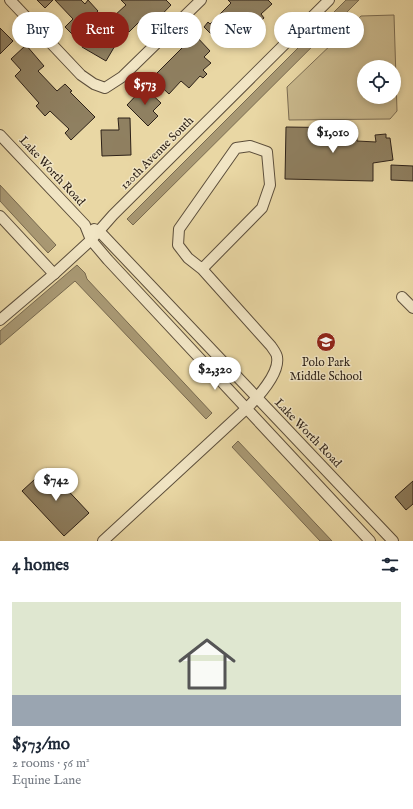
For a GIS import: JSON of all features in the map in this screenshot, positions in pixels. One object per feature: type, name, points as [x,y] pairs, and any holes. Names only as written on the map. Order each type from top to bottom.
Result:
[{"type":"street","points":[[10,0],[81,75],[94,84],[105,88],[122,77],[202,0]]},
{"type":"street","name":"120th Avenue South","points":[[0,320],[91,240],[113,216],[329,0]]},
{"type":"street","name":"Lake Worth Road","points":[[0,135],[85,225],[91,240],[108,260],[370,541]]},
{"type":"street","points":[[103,541],[247,408],[257,398],[275,372],[277,358],[271,346],[202,269],[188,258],[178,245],[179,229],[236,148],[250,146],[267,152],[270,185],[262,208],[202,269]]},
{"type":"street","points":[[0,216],[54,274]]},
{"type":"street","name":"Lake Worth Road","points":[[85,225],[99,231],[393,541]]},
{"type":"street","points":[[402,297],[413,308]]},
{"type":"shaded area","points":[[346,0],[359,0],[347,12],[334,12]]},
{"type":"shaded area","points":[[394,15],[395,60],[357,60],[357,104],[397,104],[397,111],[390,119],[289,120],[287,87],[328,48],[364,48],[364,16]]},
{"type":"shaded area","points":[[298,48],[311,48],[133,225],[127,219]]},
{"type":"shaded area","points":[[0,185],[56,245],[48,253],[0,201]]},
{"type":"shaded area","points":[[77,265],[85,273],[87,279],[212,413],[206,419],[75,281],[0,345],[0,331]]},
{"type":"shaded area","points":[[238,441],[332,541],[320,541],[232,447]]},
{"type":"building","points":[[37,0],[53,0],[45,8]]},
{"type":"building","points":[[55,0],[81,0],[85,4],[88,0],[98,11],[71,12],[71,17]]},
{"type":"building","points":[[121,0],[166,0],[171,5],[164,12],[137,12],[137,24],[129,32],[129,12],[118,12],[126,5]]},
{"type":"building","points":[[228,0],[268,0],[272,4],[263,12],[222,12],[231,3]]},
{"type":"building","points":[[71,21],[71,33],[65,27]]},
{"type":"building","points":[[208,22],[210,24],[210,33],[204,27]]},
{"type":"building","points":[[0,28],[12,40],[12,42],[0,54]]},
{"type":"building","points":[[202,42],[210,51],[204,57],[211,63],[203,70],[207,74],[203,78],[200,76],[189,88],[181,81],[169,94],[152,78],[182,48],[202,48]]},
{"type":"building","points":[[23,48],[29,48],[44,66],[38,71],[57,91],[65,84],[72,91],[70,92],[95,117],[71,140],[65,133],[69,129],[50,111],[45,116],[36,106],[39,103],[15,76],[21,70],[11,59]]},
{"type":"building","points":[[84,48],[114,48],[106,61]]},
{"type":"building","points":[[144,87],[161,103],[153,111],[158,116],[148,126],[127,105]]},
{"type":"building","points":[[118,118],[130,118],[131,155],[102,156],[101,130],[119,130]]},
{"type":"building","points":[[286,127],[357,128],[357,141],[376,142],[375,135],[386,134],[386,138],[390,138],[393,160],[373,163],[373,181],[285,179]]},
{"type":"building","points":[[391,165],[413,166],[413,181],[391,180]]},
{"type":"building","points":[[47,468],[89,513],[64,536],[22,491]]},
{"type":"building","points":[[413,481],[413,504],[406,510],[395,497]]},
{"type":"place","name":"Polo Park Middle School","points":[[326,342]]}]
